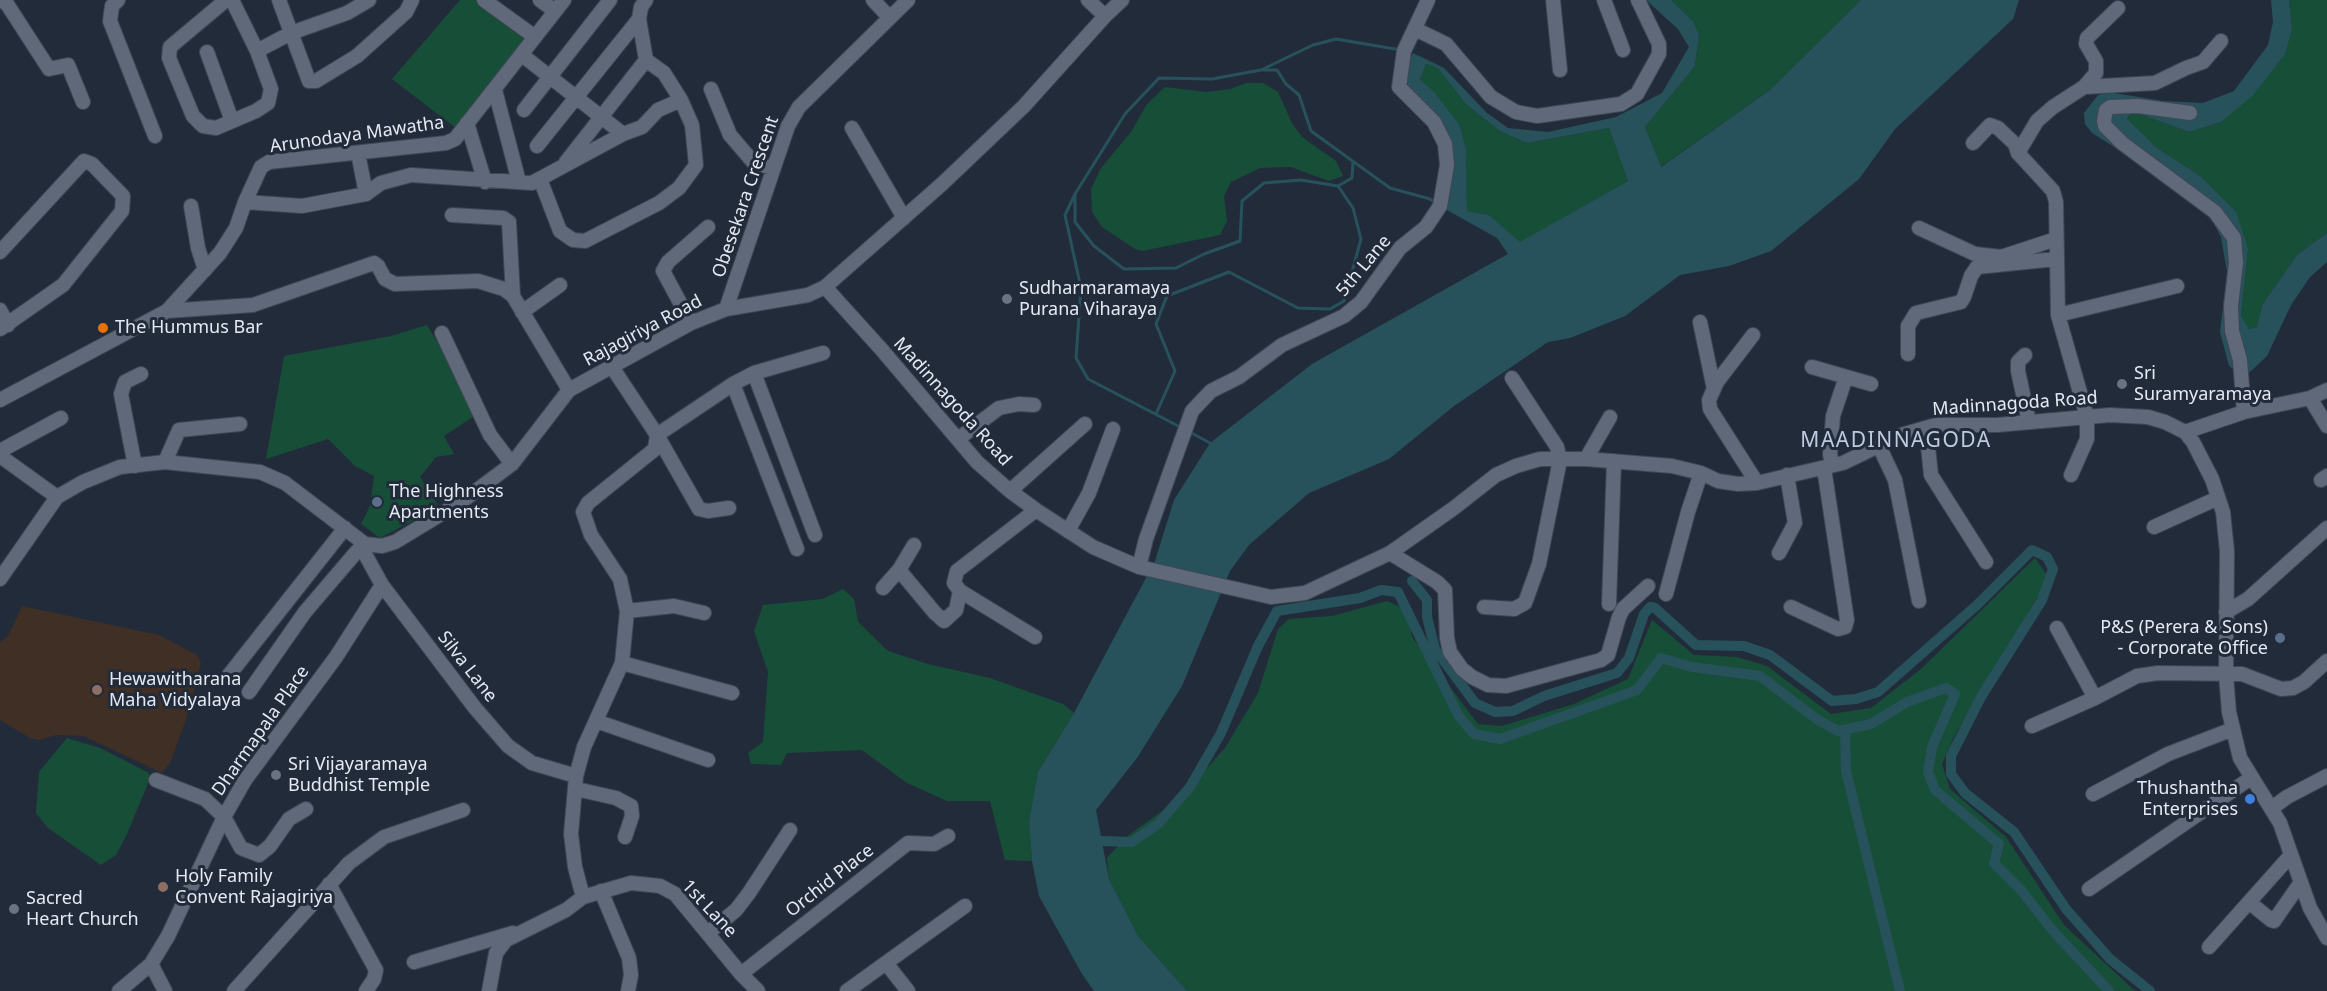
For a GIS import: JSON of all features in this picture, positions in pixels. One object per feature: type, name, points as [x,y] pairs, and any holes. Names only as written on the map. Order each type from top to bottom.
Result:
[{"type":"street","points":[[118,0],[112,6],[111,21],[155,136]]},
{"type":"street","points":[[226,0],[170,47],[168,58],[193,116],[203,126],[216,128],[256,111],[268,103],[271,88],[257,51],[232,0]]},
{"type":"street","points":[[279,0],[309,81],[316,81],[357,56],[406,12],[412,0]]},
{"type":"street","points":[[257,51],[291,33],[347,14],[369,0]]},
{"type":"street","points":[[484,0],[535,37]]},
{"type":"street","points":[[540,0],[559,5]]},
{"type":"street","points":[[524,110],[610,0]]},
{"type":"street","points":[[540,180],[560,231],[573,240],[585,241],[659,203],[679,188],[696,165],[692,125],[681,100],[664,73],[646,60],[639,18],[641,7],[646,0]]},
{"type":"street","points":[[873,0],[890,18]]},
{"type":"street","name":"Obesekara Crescent","points":[[726,309],[788,126],[799,107],[908,0]]},
{"type":"street","points":[[1088,0],[1105,16]]},
{"type":"street","name":"Rajagiriya Road","points":[[365,544],[382,546],[395,542],[461,502],[512,464],[569,390],[691,323],[726,309],[808,295],[825,287],[942,184],[1024,105],[1122,0]]},
{"type":"street","name":"5th Lane","points":[[1143,568],[1146,539],[1192,411],[1212,391],[1239,377],[1282,345],[1344,316],[1362,302],[1400,248],[1426,227],[1440,206],[1447,165],[1445,144],[1434,122],[1399,87],[1404,51],[1428,0]]},
{"type":"street","points":[[1553,0],[1560,70]]},
{"type":"street","points":[[1604,0],[1623,50]]},
{"type":"street","points":[[1415,29],[1446,44],[1491,97],[1516,112],[1537,116],[1621,104],[1636,94],[1656,61],[1659,44],[1638,0]]},
{"type":"street","points":[[6,1],[49,69],[68,65],[83,102]]},
{"type":"street","name":"Arunodaya Mawatha","points":[[167,311],[220,253],[236,228],[244,202],[261,167],[269,162],[446,143],[455,139],[559,5]]},
{"type":"street","points":[[2018,153],[2037,121],[2053,107],[2084,87],[2096,73],[2096,61],[2086,44],[2086,38],[2118,8]]},
{"type":"street","points":[[537,146],[639,18]]},
{"type":"street","points":[[2084,87],[2156,83],[2203,62],[2222,41]]},
{"type":"street","points":[[207,52],[232,121]]},
{"type":"street","points":[[522,55],[623,134]]},
{"type":"street","points":[[562,168],[646,60]]},
{"type":"street","points":[[711,89],[730,135],[754,163],[773,168]]},
{"type":"street","points":[[495,90],[519,182]]},
{"type":"street","points":[[244,202],[302,206],[366,194],[381,183],[411,175],[485,182],[532,183],[623,134],[642,128],[658,110],[681,100]]},
{"type":"street","points":[[2190,113],[2138,106],[2110,107],[2106,110],[2104,121],[2105,126],[2122,143],[2215,212],[2234,238],[2236,263],[2231,315],[2232,331],[2240,360],[2244,412]]},
{"type":"street","points":[[467,123],[485,182]]},
{"type":"street","points":[[1973,143],[1989,125],[1998,128],[2015,144],[2018,153],[2053,191],[2056,202],[2058,315],[2087,417],[2087,439],[2071,475]]},
{"type":"street","points":[[852,128],[904,218]]},
{"type":"street","points":[[358,153],[366,194]]},
{"type":"street","points":[[0,252],[84,161],[92,164],[123,196],[122,211],[63,285],[4,327],[0,310]]},
{"type":"street","points":[[191,206],[198,249],[205,270]]},
{"type":"street","points":[[452,215],[503,218],[509,222],[513,297]]},
{"type":"street","points":[[691,323],[663,271],[668,262],[708,227]]},
{"type":"street","points":[[1919,228],[1975,254],[2001,257],[2056,239]]},
{"type":"street","points":[[1908,354],[1908,326],[1916,313],[1961,302],[1977,267],[2056,259]]},
{"type":"street","points":[[0,400],[167,311],[253,305],[374,263],[385,279],[395,284],[478,280],[504,288],[513,297],[569,390]]},
{"type":"street","points":[[522,312],[560,285]]},
{"type":"street","points":[[2058,315],[2178,286]]},
{"type":"street","name":"Madinnagoda Road","points":[[825,287],[977,462],[1036,510],[1093,547],[1143,568],[1271,597],[1305,593],[1390,553],[1496,476],[1516,465],[1540,459],[1586,459],[1672,466],[1701,473],[1718,481],[1738,484],[1757,483],[1851,460],[1901,435],[1936,425],[2029,422],[2110,415],[2148,417],[2185,432]]},
{"type":"street","points":[[1700,322],[1714,389]]},
{"type":"street","points":[[442,333],[490,435],[512,464]]},
{"type":"street","points":[[1753,335],[1717,382],[1709,400],[1710,409],[1757,483]]},
{"type":"street","points":[[584,897],[575,867],[571,834],[576,782],[584,747],[622,663],[627,611],[620,579],[591,535],[583,512],[588,503],[655,449],[657,435],[733,384],[754,373],[823,352]]},
{"type":"street","points":[[2025,355],[2018,362],[2018,371],[2029,422]]},
{"type":"street","points":[[612,367],[657,435],[699,509],[708,511],[729,508]]},
{"type":"street","points":[[1812,367],[1871,384]]},
{"type":"street","points":[[754,373],[815,535]]},
{"type":"street","points":[[135,466],[121,394],[125,382],[141,374]]},
{"type":"street","points":[[1791,607],[1838,629],[1845,627],[1847,620],[1829,466],[1833,417],[1846,377]]},
{"type":"street","points":[[1484,607],[1514,609],[1525,603],[1539,564],[1560,460],[1557,447],[1512,378]]},
{"type":"street","points":[[733,384],[797,549]]},
{"type":"street","points":[[2327,390],[2310,398],[2244,412],[2185,432],[2199,451],[2218,498],[2226,530],[2228,551],[2226,675],[2229,712],[2240,758],[2272,808],[2310,909],[2327,938]]},
{"type":"street","points":[[2310,398],[2327,426]]},
{"type":"street","points":[[958,440],[999,408],[1019,404],[1034,405]]},
{"type":"street","points":[[1586,459],[1610,417]]},
{"type":"street","points":[[0,451],[61,418]]},
{"type":"street","points":[[165,462],[179,430],[240,424]]},
{"type":"street","points":[[1010,491],[1085,424]]},
{"type":"street","points":[[1926,428],[1931,475],[1986,562]]},
{"type":"street","points":[[1068,531],[1089,493],[1113,429]]},
{"type":"street","points":[[1880,446],[1895,480],[1919,601]]},
{"type":"street","points":[[0,456],[57,497]]},
{"type":"street","points":[[1608,604],[1614,461]]},
{"type":"street","points":[[2,572],[57,497],[83,482],[120,467],[165,462],[260,472],[285,483],[365,544],[305,612],[249,692]]},
{"type":"street","points":[[1666,594],[1701,473]]},
{"type":"street","points":[[1779,553],[1795,523],[1787,475]]},
{"type":"street","points":[[2154,527],[2218,498]]},
{"type":"street","points":[[1035,637],[960,591],[954,583],[957,571],[1036,510]]},
{"type":"street","points":[[229,675],[345,528]]},
{"type":"street","points":[[2226,612],[2248,599],[2327,528]]},
{"type":"street","name":"Silva Lane","points":[[365,544],[365,554],[382,585],[475,708],[508,746],[532,763],[632,806],[632,816],[625,837]]},
{"type":"street","points":[[883,588],[914,545]]},
{"type":"street","points":[[1390,553],[1437,582],[1445,590],[1447,638],[1450,652],[1462,669],[1488,685],[1506,686],[1601,660],[1608,655],[1623,609],[1648,586]]},
{"type":"street","points":[[898,570],[944,621],[956,610],[960,591]]},
{"type":"street","name":"Dharmapala Place","points":[[119,991],[151,964],[168,936],[224,817],[245,780],[336,657],[382,585]]},
{"type":"street","points":[[627,611],[674,606],[704,613]]},
{"type":"street","points":[[2057,628],[2095,698]]},
{"type":"street","points":[[2032,726],[2095,698],[2137,676],[2158,673],[2242,674],[2281,689],[2293,688],[2304,682],[2327,661]]},
{"type":"street","points":[[622,663],[732,693]]},
{"type":"street","points":[[596,721],[708,760]]},
{"type":"street","points":[[2093,794],[2168,754],[2233,729]]},
{"type":"street","points":[[2272,808],[2287,796],[2327,776]]},
{"type":"street","points":[[2089,889],[2251,778]]},
{"type":"street","points":[[156,780],[205,799],[224,817],[241,848],[259,855],[270,846],[289,819],[306,809]]},
{"type":"street","points":[[234,991],[349,863],[384,837],[463,810]]},
{"type":"street","points":[[708,933],[736,910],[750,893],[790,830]]},
{"type":"street","name":"Orchid Place","points":[[741,974],[908,843],[934,844],[948,836]]},
{"type":"street","points":[[2209,946],[2291,855]]},
{"type":"street","points":[[2248,902],[2274,921],[2301,882]]},
{"type":"street","name":"1st Lane","points":[[526,929],[566,910],[584,897],[601,891],[631,883],[660,886],[675,894],[741,974],[758,991]]},
{"type":"street","points":[[329,884],[376,970],[374,979],[366,991]]},
{"type":"street","points":[[601,891],[629,958],[631,975],[628,991]]},
{"type":"street","points":[[847,991],[965,906]]},
{"type":"street","points":[[414,962],[526,929]]},
{"type":"street","points":[[489,991],[496,953],[506,940],[526,929]]},
{"type":"street","points":[[886,963],[908,991]]},
{"type":"street","points":[[151,964],[165,991]]},
{"type":"shaded area","points":[[460,0],[490,0],[533,30],[456,128],[392,79]]},
{"type":"shaded area","points":[[1646,0],[1671,0],[1693,21],[1699,35],[1695,66],[1645,127],[1661,167],[1770,90],[1861,0],[2019,0],[2013,19],[1895,129],[1859,179],[1771,251],[1729,266],[1680,275],[1625,316],[1570,338],[1548,342],[1454,406],[1389,459],[1309,493],[1249,545],[1230,571],[1182,686],[1137,758],[1096,810],[1109,879],[1138,936],[1187,991],[1094,991],[1082,974],[1039,896],[1032,861],[1029,821],[1038,772],[1074,713],[1155,561],[1174,500],[1210,443],[1312,364],[1508,254],[1497,238],[1438,205],[1446,147],[1439,116],[1401,78],[1413,53],[1444,68],[1487,113],[1508,128],[1548,132],[1616,117],[1662,93],[1689,47],[1678,29]],"holes":[[[1426,64],[1438,68],[1465,103],[1498,130],[1527,143],[1609,128],[1628,181],[1520,242],[1489,215],[1467,211],[1466,149],[1459,124],[1433,91],[1420,80]]]},
{"type":"shaded area","points":[[1671,0],[1861,0],[1770,90],[1660,167],[1645,127],[1695,66],[1699,35],[1693,21]]},
{"type":"shaded area","points":[[2271,0],[2289,0],[2292,29],[2285,54],[2253,95],[2221,122],[2189,132],[2140,114],[2131,113],[2127,119],[2157,148],[2200,176],[2236,212],[2248,249],[2241,316],[2249,329],[2257,327],[2262,305],[2297,255],[2327,233],[2327,262],[2310,277],[2291,305],[2267,356],[2250,372],[2239,373],[2229,366],[2220,332],[2227,272],[2221,237],[2210,217],[2175,185],[2092,133],[2085,124],[2084,113],[2098,95],[2108,92],[2163,101],[2203,103],[2234,91],[2268,45],[2273,22]]},
{"type":"shaded area","points":[[2289,0],[2327,0],[2327,233],[2297,255],[2262,305],[2257,327],[2249,329],[2241,316],[2248,249],[2200,176],[2157,148],[2127,120],[2131,113],[2140,114],[2189,132],[2221,122],[2292,29]]},
{"type":"shaded area","points":[[1426,64],[1438,68],[1465,103],[1498,130],[1527,143],[1609,128],[1628,181],[1520,243],[1489,215],[1467,211],[1466,149],[1420,80]]},
{"type":"shaded area","points":[[1246,83],[1263,83],[1278,92],[1292,123],[1302,137],[1336,161],[1343,176],[1329,181],[1291,167],[1260,168],[1231,182],[1224,196],[1227,221],[1220,235],[1142,251],[1135,249],[1102,227],[1092,212],[1091,189],[1101,168],[1131,132],[1147,104],[1165,87],[1206,92],[1230,89]]},
{"type":"shaded area","points":[[427,325],[479,413],[444,436],[454,454],[436,457],[420,477],[439,507],[380,538],[361,524],[370,506],[374,476],[355,466],[328,439],[266,459],[284,356],[391,336]]},
{"type":"shaded area","points":[[2035,558],[2049,578],[1955,735],[1942,764],[1950,789],[2006,837],[2064,925],[2135,991],[1187,991],[1138,936],[1109,879],[1107,858],[1125,838],[1180,798],[1225,748],[1258,693],[1278,629],[1289,619],[1332,616],[1387,601],[1407,610],[1412,637],[1478,724],[1502,726],[1574,704],[1628,679],[1652,620],[1694,655],[1737,657],[1767,666],[1831,714],[1871,708],[1921,669]]},
{"type":"shaded area","points":[[843,589],[854,599],[858,622],[888,651],[928,664],[990,678],[1063,704],[1074,713],[1038,772],[1029,821],[1032,861],[1005,860],[990,801],[947,801],[907,783],[862,750],[787,753],[781,765],[751,764],[748,753],[763,742],[768,672],[754,631],[763,605],[823,599]]},
{"type":"shaded area","name":"Hewawitharana Maha Vidyalaya","points":[[22,606],[159,635],[197,655],[201,663],[187,717],[170,763],[162,773],[84,736],[56,735],[40,740],[30,738],[0,720],[0,642],[8,636]]},
{"type":"shaded area","points":[[67,738],[100,748],[149,773],[149,781],[127,834],[116,855],[101,865],[48,828],[36,813],[39,772]]},
{"type":"waterway","points":[[1182,428],[1088,379],[1076,358],[1081,288],[1065,215],[1075,194],[1125,114],[1159,78],[1212,79],[1261,70],[1313,45],[1336,39],[1401,50]]},
{"type":"waterway","points":[[1263,70],[1277,70],[1286,84],[1299,95],[1311,131],[1390,188],[1430,199],[1437,204]]},
{"type":"waterway","points":[[1075,195],[1075,222],[1094,246],[1124,269],[1176,268],[1204,254],[1240,241],[1242,201],[1264,183],[1301,180],[1338,186],[1352,178],[1353,162]]},
{"type":"waterway","points":[[1156,414],[1175,371],[1156,324],[1167,296],[1229,272],[1298,308],[1330,309],[1344,301],[1361,239],[1353,208],[1338,186]]},
{"type":"waterway","points":[[1188,431],[1210,443]]},
{"type":"waterway","points":[[1412,581],[1427,600],[1427,617],[1435,649],[1475,703],[1495,712],[1513,711],[1544,696],[1617,673],[1629,658],[1644,614],[1650,607],[1655,608],[1696,645],[1744,646],[1770,655],[1832,701],[1856,699],[1878,692],[1977,605],[2032,550],[2047,557],[2053,569],[2042,600],[1981,697],[1951,756],[1951,774],[1965,793],[2014,832],[2066,909],[2110,959],[2150,991]]},
{"type":"waterway","points":[[1090,838],[1102,841],[1132,842],[1158,824],[1190,787],[1221,733],[1258,646],[1277,611],[1360,598],[1381,590],[1398,592],[1458,715],[1474,734],[1500,739],[1637,690],[1661,658],[1692,667],[1760,676],[1818,720],[1838,731],[1871,724],[1907,702],[1946,688],[1955,694],[1932,747],[1928,772],[1935,790],[1999,844],[1994,863],[2021,890],[2053,931],[2109,991]]},
{"type":"waterway","points":[[1845,730],[1846,771],[1900,991]]},
{"type":"place","name":"Sudharmaramaya Purana Viharaya","points":[[1007,299]]},
{"type":"place","name":"The Hummus Bar","points":[[103,328]]},
{"type":"place","name":"Sri Suramyaramaya","points":[[2122,384]]},
{"type":"place","name":"The Highness Apartments","points":[[377,502]]},
{"type":"place","name":"P&S (Perera & Sons) - Corporate Office","points":[[2280,638]]},
{"type":"place","name":"Hewawitharana Maha Vidyalaya","points":[[97,690]]},
{"type":"place","name":"Sri Vijayaramaya Buddhist Temple","points":[[276,775]]},
{"type":"place","name":"Thushantha Enterprises","points":[[2250,799]]},
{"type":"place","name":"Holy Family Convent Rajagiriya","points":[[163,887]]},
{"type":"place","name":"Sacred Heart Church","points":[[14,909]]},
{"type":"district","name":"MAADINNAGODA","points":[[1896,441]]}]
